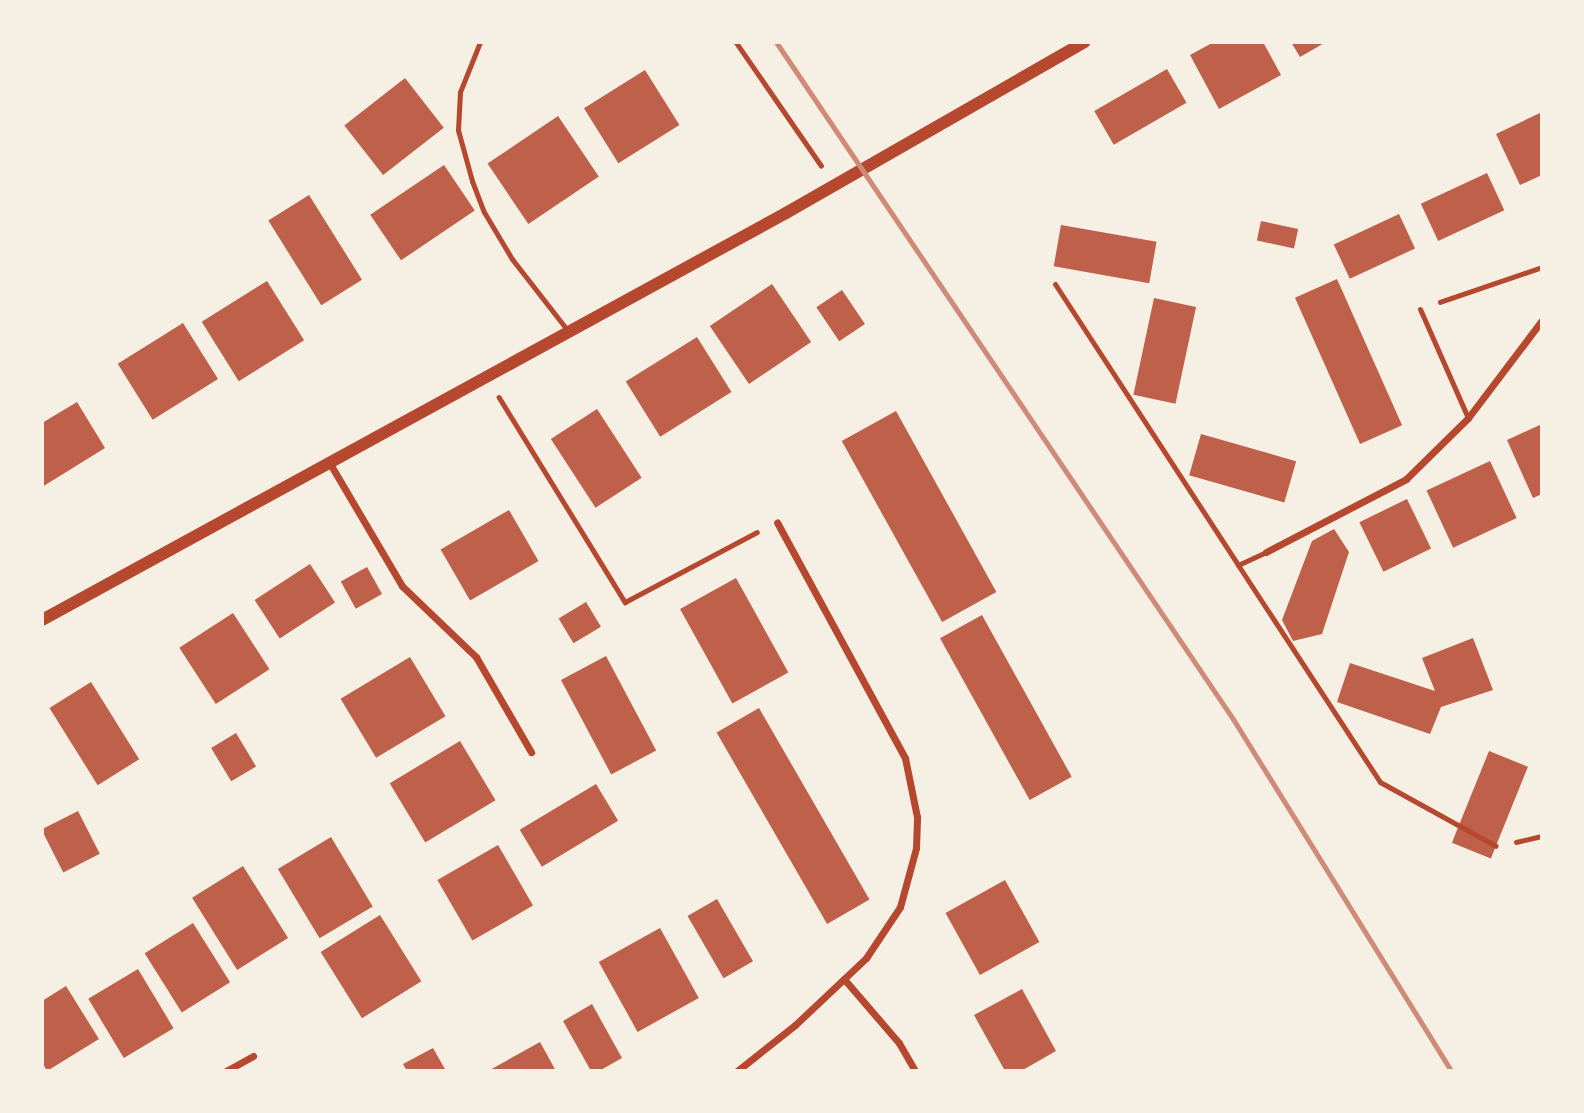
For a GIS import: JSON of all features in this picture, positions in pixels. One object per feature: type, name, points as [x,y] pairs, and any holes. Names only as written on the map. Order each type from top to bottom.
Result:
[{"type":"street","points":[[42,620],[328,461],[835,186],[1084,42]]},
{"type":"street","points":[[1266,552],[1406,479],[1468,418],[1542,320]]},
{"type":"street","points":[[328,461],[402,586],[476,657],[531,752]]},
{"type":"street","points":[[737,1071],[844,979],[884,934],[910,878],[917,817],[905,758],[777,522]]},
{"type":"street","points":[[844,979],[899,1043],[915,1071]]},
{"type":"street","points":[[226,1071],[253,1056]]},
{"type":"lane","points":[[480,42],[460,92],[458,131],[472,181],[484,212],[512,260],[568,331]]},
{"type":"lane","points":[[1055,284],[1380,782],[1496,846]]},
{"type":"lane","points":[[1420,309],[1468,418]]},
{"type":"lane","points":[[1238,565],[1266,552]]},
{"type":"path","points":[[736,42],[835,186]]},
{"type":"path","points":[[1420,309],[1542,267]]},
{"type":"path","points":[[486,376],[625,602],[777,522]]},
{"type":"building","points":[[1214,42],[1263,42],[1281,75],[1219,109],[1190,55]]},
{"type":"building","points":[[1291,42],[1326,42],[1300,57]]},
{"type":"building","points":[[1167,69],[1186,103],[1114,145],[1094,111]]},
{"type":"building","points":[[645,70],[679,125],[618,163],[584,108]]},
{"type":"building","points":[[405,78],[444,128],[383,175],[344,125]]},
{"type":"building","points":[[1542,112],[1542,175],[1520,185],[1496,134]]},
{"type":"building","points":[[558,116],[599,177],[528,224],[488,164]]},
{"type":"building","points":[[444,165],[475,211],[401,260],[370,215]]},
{"type":"building","points":[[1487,173],[1504,210],[1438,241],[1421,204]]},
{"type":"building","points":[[309,195],[362,280],[321,305],[268,220]]},
{"type":"building","points":[[1399,214],[1415,248],[1350,279],[1334,244]]},
{"type":"building","points":[[1261,221],[1298,229],[1294,248],[1257,241]]},
{"type":"building","points":[[1061,225],[1157,242],[1149,283],[1054,266]]},
{"type":"building","points":[[1337,279],[1402,425],[1360,444],[1295,298]]},
{"type":"building","points":[[267,281],[304,340],[239,381],[202,322]]},
{"type":"building","points":[[772,284],[811,342],[749,384],[710,326]]},
{"type":"building","points":[[842,290],[865,324],[839,341],[816,307]]},
{"type":"building","points":[[1154,298],[1196,307],[1175,404],[1133,395]]},
{"type":"building","points":[[183,323],[218,379],[153,420],[118,364]]},
{"type":"building","points":[[697,337],[731,392],[660,437],[626,382]]},
{"type":"building","points":[[77,402],[105,448],[42,487],[42,423]]},
{"type":"building","points":[[597,409],[642,478],[596,508],[551,439]]},
{"type":"building","points":[[896,411],[996,592],[942,622],[842,441]]},
{"type":"building","points":[[1542,424],[1542,494],[1533,498],[1507,440]]},
{"type":"building","points":[[1201,434],[1296,461],[1284,503],[1189,475]]},
{"type":"building","points":[[1490,461],[1517,518],[1453,548],[1427,491]]},
{"type":"building","points":[[1407,499],[1431,548],[1383,572],[1359,522]]},
{"type":"building","points":[[509,510],[538,561],[470,601],[441,550]]},
{"type":"building","points":[[1334,529],[1349,552],[1322,634],[1293,641],[1282,620],[1312,541]]},
{"type":"building","points":[[310,564],[335,603],[280,639],[255,600]]},
{"type":"building","points":[[367,567],[382,594],[356,609],[341,582]]},
{"type":"building","points":[[736,578],[788,672],[732,703],[680,609]]},
{"type":"building","points":[[586,602],[601,627],[574,643],[559,618]]},
{"type":"building","points":[[233,613],[269,669],[216,704],[179,648]]},
{"type":"building","points":[[982,615],[1072,777],[1030,800],[940,638]]},
{"type":"building","points":[[1473,638],[1493,690],[1441,707],[1430,734],[1337,702],[1350,663],[1435,691],[1422,658]]},
{"type":"building","points":[[606,656],[656,750],[611,774],[561,680]]},
{"type":"building","points":[[410,657],[446,716],[376,758],[341,699]]},
{"type":"building","points":[[91,682],[139,759],[98,785],[49,708]]},
{"type":"building","points":[[759,708],[870,899],[827,924],[717,732]]},
{"type":"building","points":[[236,733],[256,766],[231,781],[211,748]]},
{"type":"building","points":[[460,741],[496,800],[425,842],[390,783]]},
{"type":"building","points":[[1489,751],[1528,767],[1491,859],[1452,843]]},
{"type":"building","points":[[596,784],[618,821],[542,867],[520,830]]},
{"type":"building","points":[[78,811],[100,854],[63,872],[42,829]]},
{"type":"building","points":[[331,837],[373,906],[320,938],[278,869]]},
{"type":"building","points":[[498,845],[533,906],[472,941],[437,880]]},
{"type":"building","points":[[243,866],[288,938],[237,970],[192,898]]},
{"type":"building","points":[[1005,880],[1039,942],[980,975],[946,913]]},
{"type":"building","points":[[717,899],[753,961],[724,978],[688,916]]},
{"type":"building","points":[[380,915],[421,981],[362,1018],[321,952]]},
{"type":"building","points":[[193,923],[230,982],[182,1013],[145,953]]},
{"type":"building","points":[[660,928],[699,998],[638,1032],[599,962]]},
{"type":"building","points":[[138,969],[174,1028],[124,1058],[88,999]]},
{"type":"building","points":[[66,986],[99,1039],[47,1071],[42,1062],[42,1001]]},
{"type":"building","points":[[1022,989],[1056,1051],[1021,1071],[1005,1071],[974,1015]]},
{"type":"building","points":[[592,1004],[622,1058],[599,1071],[591,1071],[563,1021]]},
{"type":"building","points":[[540,1042],[556,1071],[488,1071]]},
{"type":"building","points":[[433,1048],[446,1071],[407,1071],[403,1064]]},
{"type":"railway","points":[[776,42],[1233,719],[1451,1071]]}]
